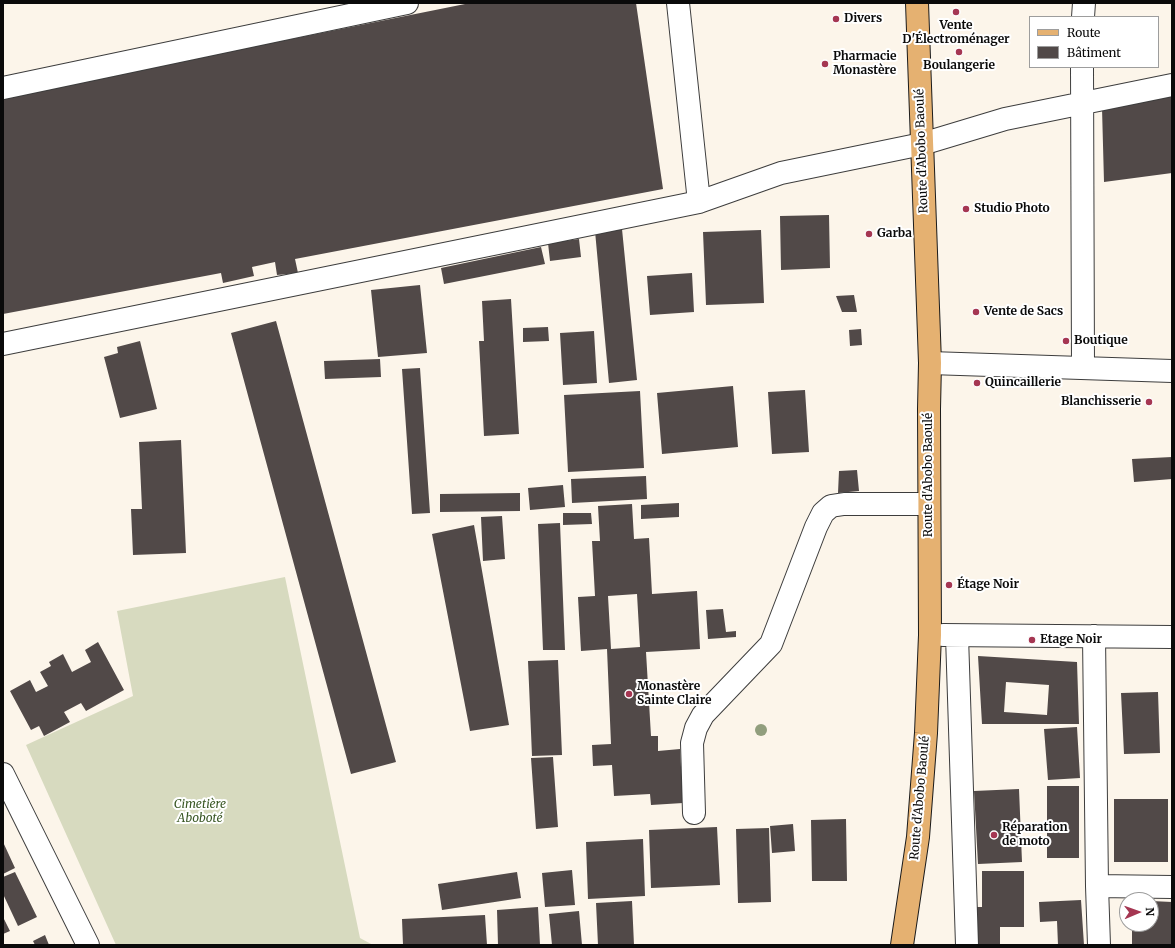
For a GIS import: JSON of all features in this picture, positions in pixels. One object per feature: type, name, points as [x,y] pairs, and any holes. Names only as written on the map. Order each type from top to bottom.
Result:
[{"type":"main road","name":"Route d'Abobo Baoulé","points":[[902,945],[918,837],[926,733],[930,635],[930,363],[917,3]]},
{"type":"street","points":[[3,88],[407,3]]},
{"type":"street","points":[[678,3],[699,202]]},
{"type":"street","points":[[1083,16],[1084,3]]},
{"type":"street","points":[[1082,68],[1083,368]]},
{"type":"street","points":[[3,344],[699,202],[780,173],[922,144],[1005,119],[1172,85]]},
{"type":"street","points":[[930,363],[1172,370]]},
{"type":"street","points":[[694,813],[692,743],[696,728],[703,715],[771,644],[816,527],[823,513],[831,506],[844,504],[929,504]]},
{"type":"street","points":[[930,635],[1172,637]]},
{"type":"street","points":[[957,636],[967,945]]},
{"type":"street","points":[[1094,636],[1099,945]]},
{"type":"street","points":[[3,774],[88,945]]},
{"type":"street","points":[[1097,886],[1172,887]]},
{"type":"green space","name":"Cimetière Aboboté","points":[[285,577],[360,938],[373,945],[116,945],[26,745],[133,696],[117,611]]},
{"type":"building","points":[[470,3],[636,3],[663,189],[295,259],[298,273],[277,275],[275,262],[252,267],[254,276],[223,283],[221,273],[3,314],[3,97]]},
{"type":"building","points":[[1172,94],[1172,173],[1104,182],[1102,108]]},
{"type":"building","points":[[829,215],[830,268],[781,270],[780,216]]},
{"type":"building","points":[[622,229],[637,380],[609,383],[595,231]]},
{"type":"building","points":[[761,230],[764,303],[706,305],[703,232]]},
{"type":"building","points":[[579,239],[581,257],[550,261],[548,243]]},
{"type":"building","points":[[541,247],[545,264],[444,284],[441,268]]},
{"type":"building","points":[[692,273],[694,312],[650,315],[647,276]]},
{"type":"building","points":[[420,285],[427,353],[378,357],[371,290]]},
{"type":"building","points":[[854,295],[857,312],[842,312],[836,296]]},
{"type":"building","points":[[511,299],[519,434],[484,436],[479,341],[484,341],[482,301]]},
{"type":"building","points":[[276,321],[396,762],[351,774],[231,333]]},
{"type":"building","points":[[548,327],[549,341],[523,342],[523,328]]},
{"type":"building","points":[[861,329],[862,345],[850,346],[849,330]]},
{"type":"building","points":[[594,331],[597,383],[563,385],[560,333]]},
{"type":"building","points":[[140,341],[157,409],[120,418],[104,357],[118,353],[117,347]]},
{"type":"building","points":[[380,359],[381,377],[325,379],[324,361]]},
{"type":"building","points":[[420,368],[430,513],[412,514],[402,369]]},
{"type":"building","points":[[733,386],[738,447],[662,454],[657,393]]},
{"type":"building","points":[[805,390],[809,452],[772,454],[768,392]]},
{"type":"building","points":[[640,391],[644,468],[568,472],[564,395]]},
{"type":"building","points":[[181,440],[186,553],[133,555],[131,509],[142,509],[139,442]]},
{"type":"building","points":[[1172,457],[1172,479],[1134,482],[1132,459]]},
{"type":"building","points":[[857,470],[859,491],[838,493],[839,471]]},
{"type":"building","points":[[646,476],[647,499],[572,503],[571,479]]},
{"type":"building","points":[[563,485],[565,507],[530,510],[528,488]]},
{"type":"building","points":[[520,493],[520,511],[440,512],[440,494]]},
{"type":"building","points":[[679,503],[679,517],[641,519],[641,505]]},
{"type":"building","name":"Monastère Sainte Claire","points":[[632,504],[634,539],[649,538],[652,594],[697,591],[700,649],[646,652],[651,736],[658,736],[658,751],[680,749],[683,803],[651,805],[650,794],[614,796],[612,765],[593,766],[592,745],[611,744],[607,649],[581,651],[578,597],[595,596],[592,541],[600,541],[598,506]],"holes":[[[637,594],[640,647],[611,649],[608,596]]]},
{"type":"building","points":[[563,513],[591,513],[592,524],[563,525]]},
{"type":"building","points":[[502,516],[505,559],[483,561],[481,517]]},
{"type":"building","points":[[560,523],[565,650],[543,650],[538,524]]},
{"type":"building","points":[[474,525],[509,725],[470,731],[432,534]]},
{"type":"building","points":[[723,609],[726,632],[736,631],[736,637],[708,639],[706,610]]},
{"type":"building","points":[[98,642],[124,690],[86,711],[81,703],[64,712],[70,722],[44,736],[39,726],[31,730],[10,691],[30,680],[36,692],[48,686],[40,672],[51,666],[49,662],[63,654],[72,672],[91,662],[85,650]]},
{"type":"building","points":[[978,656],[1077,662],[1079,724],[982,724]],"holes":[[[1006,682],[1049,685],[1047,715],[1004,712]]]},
{"type":"building","points":[[558,660],[562,755],[532,756],[528,661]]},
{"type":"building","points":[[1158,692],[1160,753],[1124,754],[1121,693]]},
{"type":"building","points":[[1077,727],[1080,778],[1048,780],[1044,729]]},
{"type":"building","points":[[553,757],[558,827],[536,829],[531,758]]},
{"type":"building","points":[[1047,786],[1079,786],[1079,858],[1047,858]]},
{"type":"building","points":[[1019,789],[1022,862],[978,864],[974,791]]},
{"type":"building","points":[[1114,799],[1168,799],[1168,862],[1114,862]]},
{"type":"building","points":[[846,819],[847,881],[812,881],[811,820]]},
{"type":"building","points":[[793,824],[795,851],[772,853],[770,826]]},
{"type":"building","points":[[717,827],[720,885],[651,888],[649,830]]},
{"type":"building","points":[[769,828],[771,902],[738,903],[736,829]]},
{"type":"building","points":[[643,839],[645,896],[588,899],[586,842]]},
{"type":"building","points":[[3,842],[15,868],[3,874]]},
{"type":"building","points":[[572,870],[575,905],[545,907],[542,873]]},
{"type":"building","points":[[982,871],[1024,871],[1024,927],[1000,927],[1000,945],[971,945],[971,907],[982,907]]},
{"type":"building","points":[[15,872],[37,917],[18,926],[3,894],[3,877]]},
{"type":"building","points":[[517,872],[521,898],[442,910],[438,884]]},
{"type":"building","points":[[1081,900],[1084,945],[1058,945],[1057,921],[1040,922],[1039,902]]},
{"type":"building","points":[[632,901],[634,945],[598,945],[596,903]]},
{"type":"building","points":[[1159,901],[1172,902],[1172,945],[1132,945],[1132,932],[1159,932]]},
{"type":"building","points":[[538,907],[540,945],[498,945],[497,910]]},
{"type":"building","points":[[579,911],[582,945],[552,945],[549,914]]},
{"type":"building","points":[[485,915],[487,945],[403,945],[402,919]]},
{"type":"building","points":[[3,917],[10,931],[3,934]]},
{"type":"building","points":[[45,935],[49,945],[35,945],[33,941]]},
{"type":"place","name":"Vente D'Électroménager","points":[[956,12]]},
{"type":"place","name":"Divers","points":[[836,19]]},
{"type":"place","name":"Boulangerie","points":[[959,52]]},
{"type":"place","name":"Pharmacie Monastère","points":[[825,64]]},
{"type":"place","name":"Studio Photo","points":[[966,209]]},
{"type":"place","name":"Garba","points":[[869,234]]},
{"type":"place","name":"Vente de Sacs","points":[[976,312]]},
{"type":"place","name":"Boutique","points":[[1066,341]]},
{"type":"place","name":"Quincaillerie","points":[[977,383]]},
{"type":"place","name":"Blanchisserie","points":[[1149,402]]},
{"type":"place","name":"Étage Noir","points":[[949,585]]},
{"type":"place","name":"Etage Noir","points":[[1032,640]]},
{"type":"place","name":"Monastère Sainte Claire","points":[[629,694]]},
{"type":"place","name":"Réparation de moto","points":[[994,835]]}]
